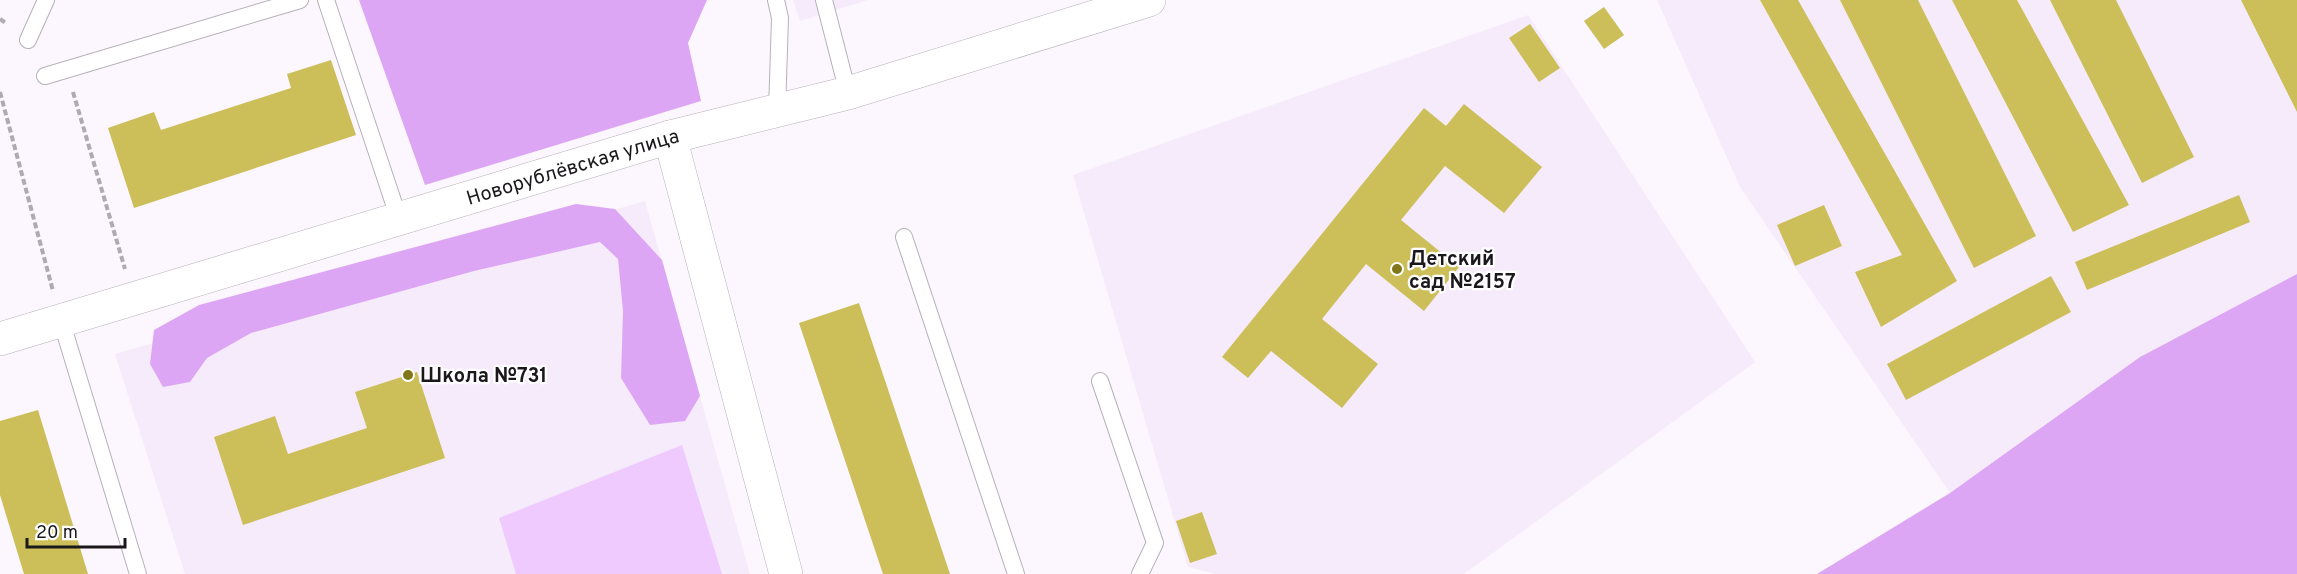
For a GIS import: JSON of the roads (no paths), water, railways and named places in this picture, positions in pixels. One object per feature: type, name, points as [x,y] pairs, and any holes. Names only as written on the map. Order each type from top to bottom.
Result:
[{"type":"street","name":"Новорублёвская улица","points":[[0,339],[670,137],[848,93],[1149,0]]},
{"type":"street","points":[[670,137],[786,574]]},
{"type":"lane","points":[[28,40],[46,0]]},
{"type":"lane","points":[[45,76],[300,0]]},
{"type":"lane","points":[[326,0],[399,219]]},
{"type":"lane","points":[[776,0],[780,18],[777,111]]},
{"type":"lane","points":[[824,0],[848,93]]},
{"type":"lane","points":[[904,237],[1016,574]]},
{"type":"lane","points":[[61,320],[138,574]]},
{"type":"lane","points":[[1100,381],[1155,543],[1140,574]]},
{"type":"place","name":"Детский сад №2157","points":[[1397,269]]},
{"type":"place","name":"Школа №731","points":[[408,375]]}]
